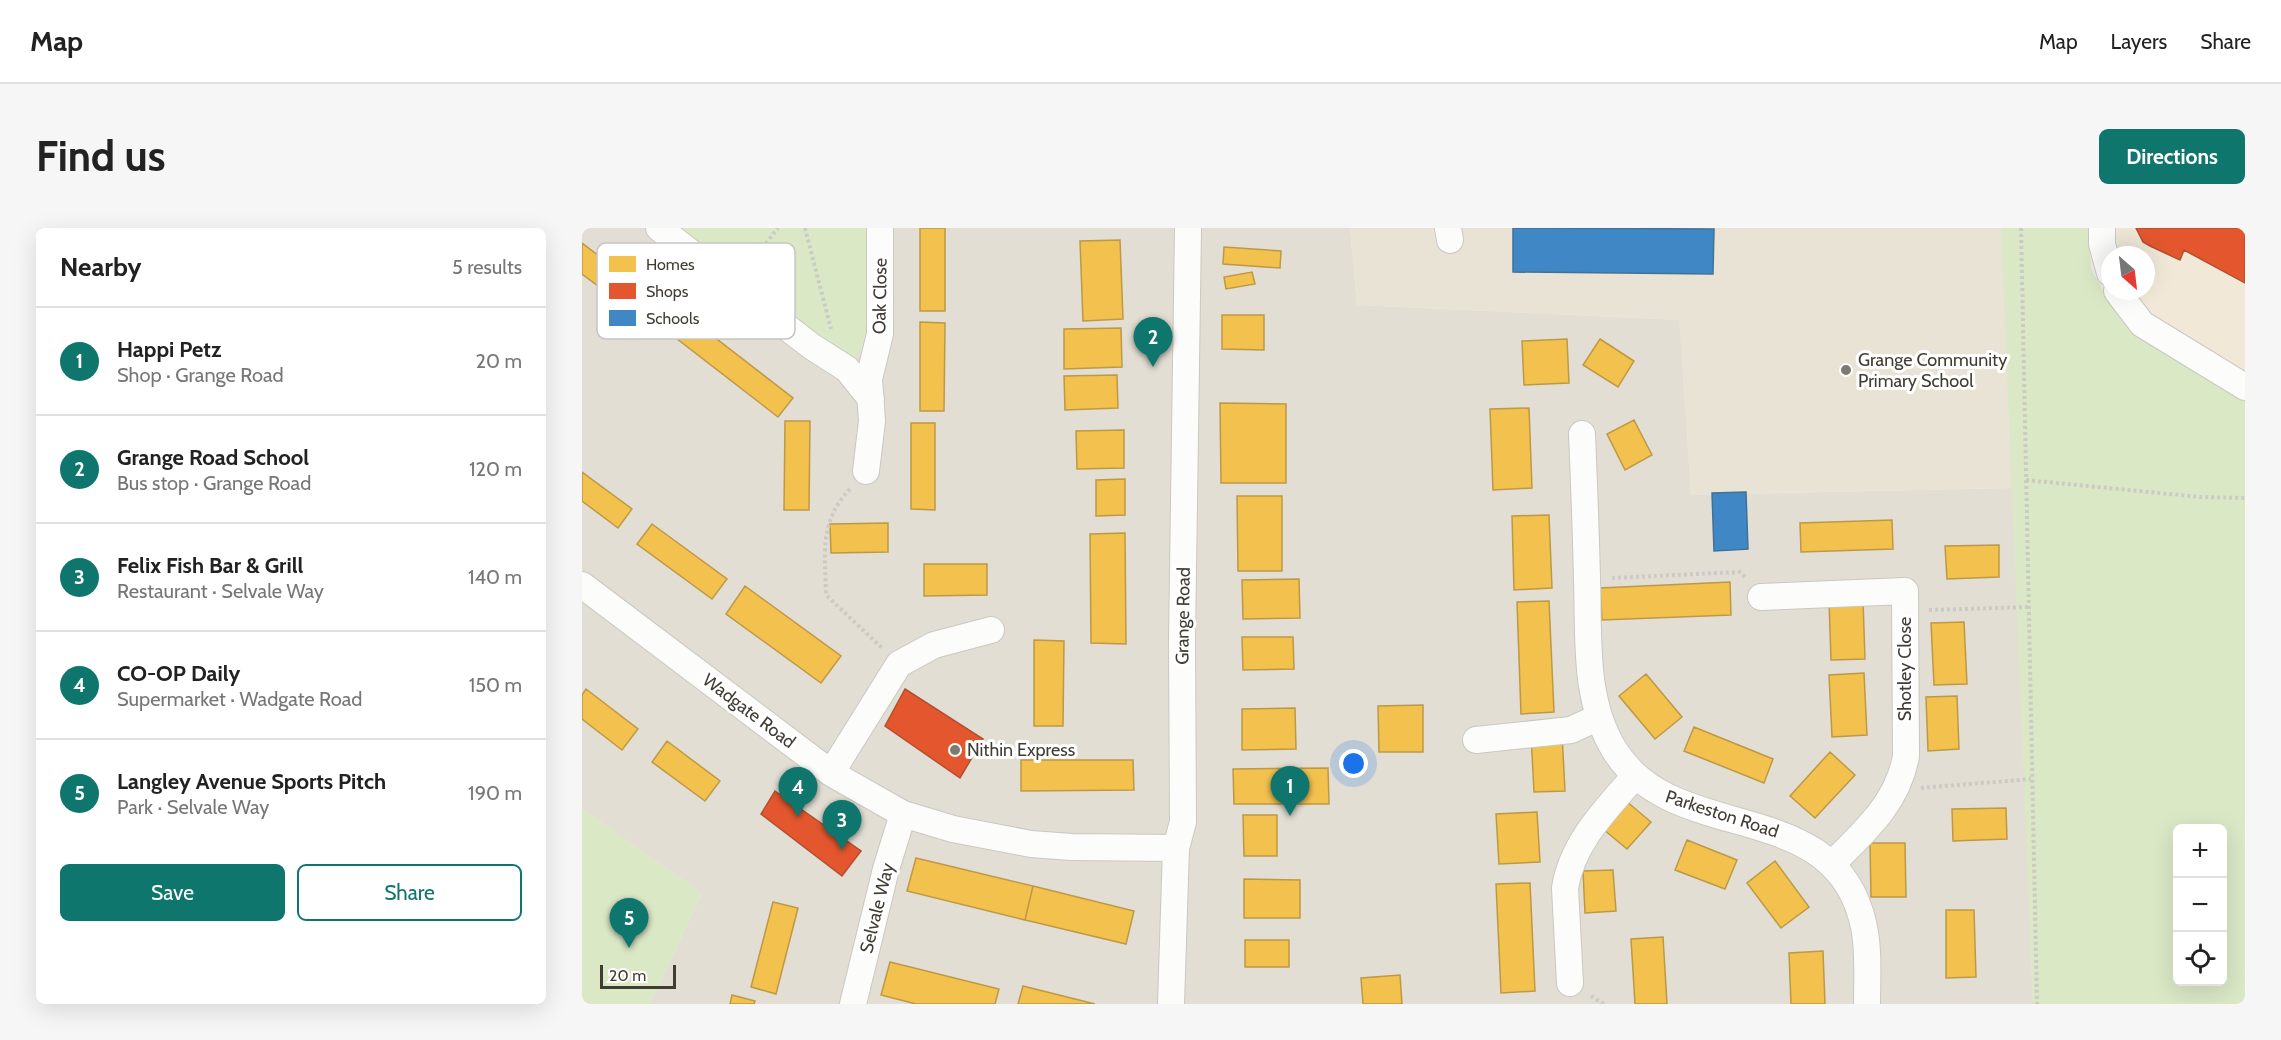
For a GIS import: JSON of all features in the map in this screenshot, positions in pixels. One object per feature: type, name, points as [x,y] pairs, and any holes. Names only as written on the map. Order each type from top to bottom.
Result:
[{"type":"street","points":[[659,228],[679,243]]},
{"type":"street","name":"Oak Close","points":[[866,471],[872,421],[871,369],[880,334],[880,228]]},
{"type":"street","name":"Grange Road","points":[[1171,1004],[1176,848],[1183,822],[1182,640],[1188,228]]},
{"type":"street","points":[[2102,228],[2103,246]]},
{"type":"street","points":[[2124,300],[2142,324],[2245,387]]},
{"type":"street","points":[[795,333],[857,379],[871,399]]},
{"type":"street","name":"Parkeston Road","points":[[1582,434],[1589,655],[1593,697],[1599,717],[1616,753],[1635,776],[1653,791],[1673,800],[1800,841],[1823,855],[1832,864],[1852,894],[1865,928],[1868,1004]]},
{"type":"street","name":"Wadgate Road","points":[[582,585],[831,773],[903,814],[953,829],[1031,844],[1071,847],[1176,848]]},
{"type":"street","name":"Shotley Close","points":[[1761,597],[1905,591],[1906,756],[1896,790],[1885,809],[1832,864]]},
{"type":"street","points":[[831,773],[899,664],[934,645],[992,630]]},
{"type":"street","points":[[1476,740],[1571,730],[1599,717]]},
{"type":"street","points":[[1570,982],[1565,888],[1567,876],[1586,835],[1635,776]]},
{"type":"street","name":"Selvale Way","points":[[853,1004],[886,869],[903,814]]},
{"type":"path","points":[[766,243],[778,228]]},
{"type":"path","points":[[805,228],[826,304],[837,362]]},
{"type":"path","points":[[2021,228],[2037,1004]]},
{"type":"path","points":[[866,471],[840,500],[830,517],[825,537],[825,595],[899,664]]},
{"type":"path","points":[[2026,480],[2200,497],[2245,498]]},
{"type":"path","points":[[1587,579],[1740,572],[1761,597]]},
{"type":"path","points":[[1905,611],[2029,607]]},
{"type":"path","points":[[1896,790],[2031,779]]},
{"type":"shaded area","points":[[582,228],[1350,228],[1357,305],[1680,320],[1691,495],[2014,488],[2033,1004],[650,1004],[702,893],[582,809]]},
{"type":"shaded area","name":"Grange Community Primary School","points":[[1350,228],[2001,228],[2014,488],[1691,495],[1679,320],[1357,305]]},
{"type":"shaded area","points":[[2117,228],[2245,228],[2245,372],[2157,321],[2138,300],[2155,300],[2155,246],[2118,246]]},
{"type":"green space","points":[[671,228],[872,228],[868,345],[854,357],[845,358],[795,321],[795,243],[691,243]]},
{"type":"green space","points":[[2001,228],[2088,228],[2091,269],[2101,287],[2101,300],[2108,300],[2127,323],[2245,395],[2245,1004],[2033,1004]]},
{"type":"green space","points":[[582,809],[702,893],[650,1004],[582,1004]]},
{"type":"building: Homes","points":[[920,228],[945,228],[945,311],[920,311]]},
{"type":"building: Homes","points":[[1120,240],[1123,319],[1083,321],[1080,241]]},
{"type":"building: Homes","points":[[582,243],[597,254],[597,285],[582,274]]},
{"type":"building: Homes","points":[[1224,247],[1281,251],[1280,268],[1223,264]]},
{"type":"building: Homes","points":[[1252,272],[1255,284],[1226,289],[1224,277]]},
{"type":"building: Homes","points":[[1222,315],[1264,315],[1264,350],[1222,349]]},
{"type":"building: Homes","points":[[920,322],[945,323],[944,411],[920,411]]},
{"type":"building: Homes","points":[[1121,328],[1122,367],[1064,369],[1064,329]]},
{"type":"building: Homes","points":[[677,339],[717,339],[793,398],[778,417]]},
{"type":"building: Homes","points":[[1567,339],[1569,383],[1524,385],[1522,341]]},
{"type":"building: Homes","points":[[1600,339],[1634,361],[1618,387],[1583,365]]},
{"type":"building: Homes","points":[[1117,375],[1118,408],[1065,410],[1064,376]]},
{"type":"building: Homes","points":[[1220,403],[1286,404],[1286,483],[1221,483]]},
{"type":"building: Homes","points":[[1529,408],[1532,488],[1493,490],[1490,409]]},
{"type":"building: Homes","points":[[1634,420],[1652,455],[1625,470],[1607,434]]},
{"type":"building: Homes","points":[[785,421],[810,421],[809,510],[784,510]]},
{"type":"building: Homes","points":[[911,423],[935,423],[935,510],[911,509]]},
{"type":"building: Homes","points":[[1124,430],[1124,468],[1077,469],[1076,431]]},
{"type":"building: Homes","points":[[582,472],[632,509],[618,528],[582,501]]},
{"type":"building: Homes","points":[[1125,479],[1125,515],[1096,516],[1096,480]]},
{"type":"building: Homes","points":[[1237,496],[1282,496],[1282,571],[1238,571]]},
{"type":"building: Homes","points":[[1549,515],[1552,588],[1514,590],[1512,516]]},
{"type":"building: Homes","points":[[1892,520],[1893,549],[1801,552],[1800,523]]},
{"type":"building: Homes","points":[[888,523],[888,552],[831,553],[830,524]]},
{"type":"building: Homes","points":[[652,524],[727,579],[712,599],[637,544]]},
{"type":"building: Homes","points":[[1125,533],[1126,644],[1091,643],[1090,534]]},
{"type":"building: Homes","points":[[1999,545],[1999,577],[1947,579],[1945,546]]},
{"type":"building: Homes","points":[[924,564],[987,564],[987,595],[924,596]]},
{"type":"building: Homes","points":[[1299,579],[1300,618],[1243,619],[1242,580]]},
{"type":"building: Homes","points":[[1730,582],[1731,615],[1602,620],[1600,588]]},
{"type":"building: Homes","points":[[745,586],[841,656],[821,683],[726,614]]},
{"type":"building: Homes","points":[[1863,600],[1865,659],[1831,660],[1829,601]]},
{"type":"building: Homes","points":[[1549,601],[1554,712],[1521,714],[1517,602]]},
{"type":"building: Homes","points":[[1964,622],[1967,684],[1934,685],[1931,623]]},
{"type":"building: Homes","points":[[1242,637],[1293,637],[1294,669],[1243,670]]},
{"type":"building: Homes","points":[[1034,640],[1064,641],[1063,726],[1034,726]]},
{"type":"building: Homes","points":[[1864,673],[1867,735],[1832,737],[1829,675]]},
{"type":"building: Homes","points":[[1646,674],[1682,717],[1655,739],[1619,696]]},
{"type":"building: Homes","points":[[586,689],[638,729],[622,750],[582,719],[582,695]]},
{"type":"building: Homes","points":[[1957,696],[1959,749],[1928,751],[1926,697]]},
{"type":"building: Homes","points":[[1423,705],[1423,752],[1379,752],[1378,706]]},
{"type":"building: Homes","points":[[1295,708],[1296,749],[1242,750],[1242,709]]},
{"type":"building: Homes","points":[[1694,727],[1773,759],[1764,783],[1684,751]]},
{"type":"building: Homes","points":[[1562,734],[1565,791],[1534,792],[1531,735]]},
{"type":"building: Homes","points":[[667,741],[720,781],[705,801],[652,762]]},
{"type":"building: Homes","points":[[1830,752],[1855,775],[1815,818],[1790,796]]},
{"type":"building: Homes","points":[[1021,760],[1133,760],[1134,790],[1021,791]]},
{"type":"building: Homes","points":[[1328,768],[1329,804],[1234,804],[1233,769]]},
{"type":"building: Homes","points":[[1626,801],[1651,822],[1627,849],[1603,829]]},
{"type":"building: Homes","points":[[2006,808],[2007,839],[1953,841],[1952,809]]},
{"type":"building: Homes","points":[[1537,812],[1540,862],[1499,864],[1496,814]]},
{"type":"building: Homes","points":[[1243,815],[1277,815],[1277,856],[1244,856]]},
{"type":"building: Homes","points":[[1687,840],[1737,860],[1725,889],[1675,870]]},
{"type":"building: Homes","points":[[1870,843],[1905,843],[1906,897],[1871,897]]},
{"type":"building: Homes","points":[[916,858],[1033,886],[1025,920],[907,891]]},
{"type":"building: Homes","points":[[1775,861],[1809,907],[1781,928],[1747,883]]},
{"type":"building: Homes","points":[[1613,870],[1616,911],[1585,913],[1583,871]]},
{"type":"building: Homes","points":[[1244,879],[1300,880],[1300,918],[1244,918]]},
{"type":"building: Homes","points":[[1530,883],[1535,991],[1501,993],[1496,884]]},
{"type":"building: Homes","points":[[1033,886],[1134,911],[1126,944],[1025,920]]},
{"type":"building: Homes","points":[[773,902],[798,908],[776,994],[751,987]]},
{"type":"building: Homes","points":[[1946,910],[1974,910],[1976,977],[1946,978]]},
{"type":"building: Homes","points":[[1663,937],[1667,1004],[1635,1004],[1631,939]]},
{"type":"building: Homes","points":[[1245,940],[1289,940],[1289,967],[1245,967]]},
{"type":"building: Homes","points":[[1823,951],[1825,1004],[1791,1004],[1789,953]]},
{"type":"building: Homes","points":[[890,962],[999,989],[995,1004],[916,1004],[881,995]]},
{"type":"building: Homes","points":[[1400,975],[1402,1004],[1363,1004],[1361,978]]},
{"type":"building: Homes","points":[[1023,986],[1095,1004],[1018,1004]]},
{"type":"building: Homes","points":[[732,995],[755,1001],[754,1004],[730,1004]]},
{"type":"building: Shops","points":[[2136,228],[2245,228],[2245,283],[2184,250],[2180,260],[2143,242]]},
{"type":"building: Shops","points":[[905,689],[983,739],[960,778],[885,726]]},
{"type":"building: Shops","points":[[775,791],[861,851],[842,876],[761,814]]},
{"type":"building: Schools","points":[[1513,228],[1714,229],[1713,274],[1513,272]]},
{"type":"building: Schools","points":[[1746,492],[1748,549],[1714,551],[1712,493]]},
{"type":"place","name":"Grange Road School","points":[[1153,367]]},
{"type":"place","name":"Grange Community Primary School","points":[[1846,370]]},
{"type":"place","name":"Nithin Express","points":[[955,750]]},
{"type":"place","name":"Happi Petz","points":[[1290,816]]},
{"type":"place","name":"CO-OP Daily","points":[[798,817]]},
{"type":"place","name":"Felix Fish Bar & Grill","points":[[842,850]]},
{"type":"place","name":"Langley Avenue Sports Pitch","points":[[629,948]]}]
